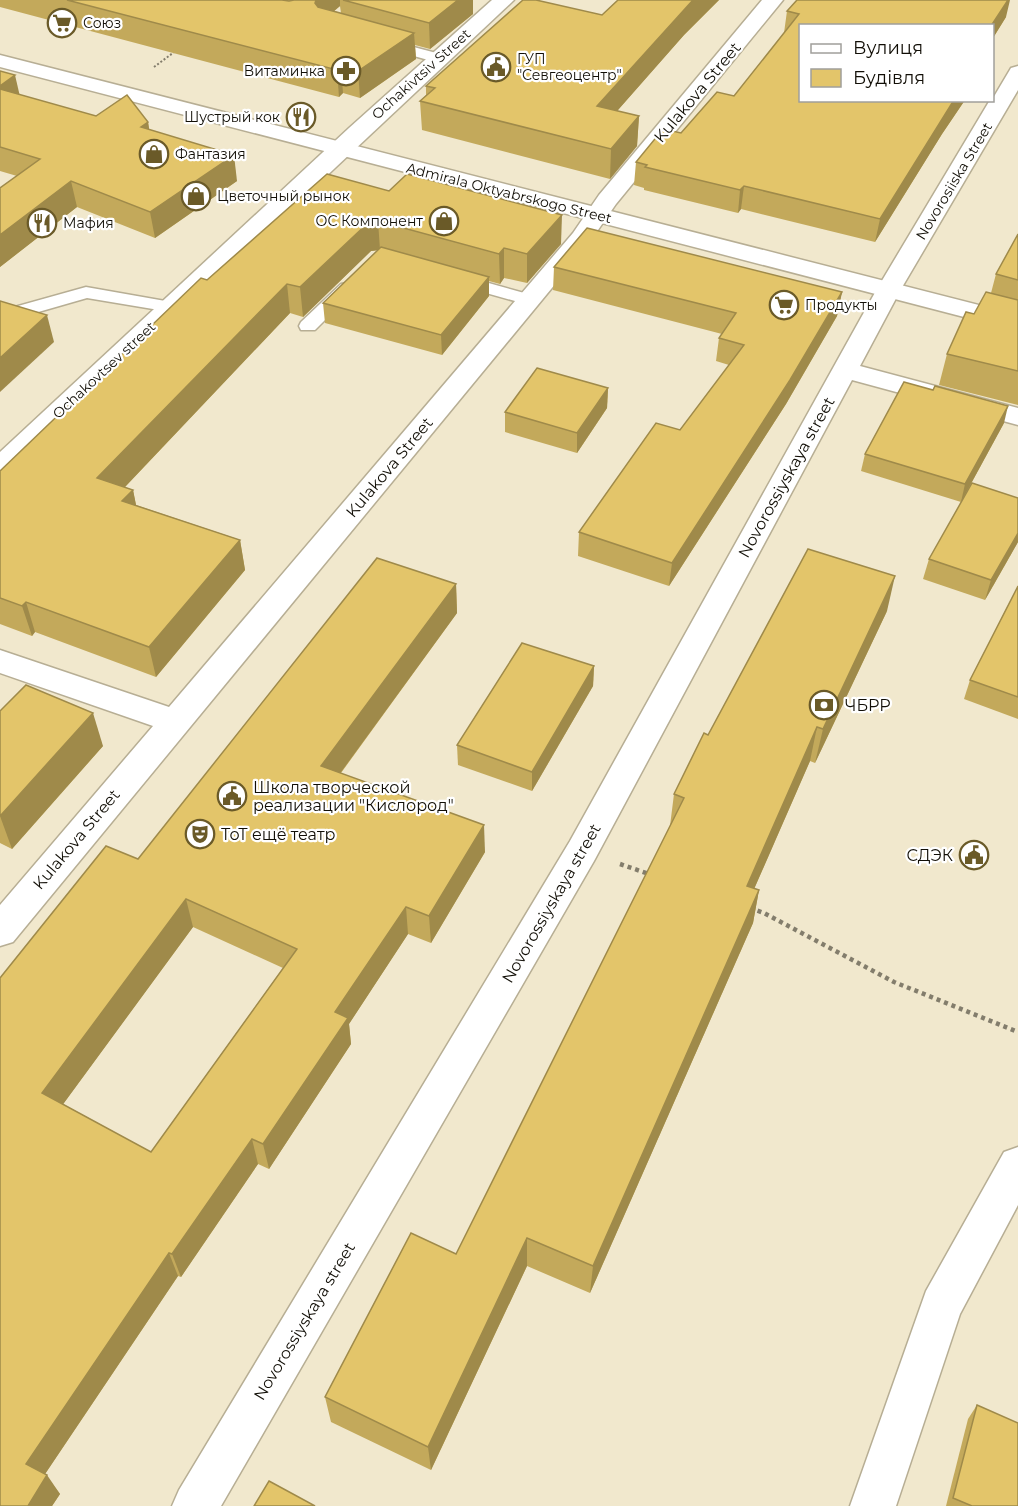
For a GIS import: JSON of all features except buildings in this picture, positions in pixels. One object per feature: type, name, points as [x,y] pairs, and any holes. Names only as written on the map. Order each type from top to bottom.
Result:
[{"type":"street","name":"Ochakivtsiv Street","points":[[340,149],[504,0]]},
{"type":"street","name":"Kulakova Street","points":[[0,931],[530,300],[773,0]]},
{"type":"street","name":"Admirala Oktyabrskogo Street","points":[[0,61],[1018,323]]},
{"type":"street","name":"Novorosiiska Street","points":[[889,289],[1018,72]]},
{"type":"street","name":"Ochakovtsev street","points":[[0,467],[340,149]]},
{"type":"street","name":"Novorossiyskaya street","points":[[195,1506],[582,851],[889,289]]},
{"type":"street","points":[[845,370],[1018,417]]},
{"type":"street","points":[[0,661],[175,721]]},
{"type":"street","points":[[873,1506],[941,1306],[1018,1165]]},
{"type":"lane","points":[[371,40],[439,58]]},
{"type":"lane","points":[[308,326],[363,273]]},
{"type":"lane","points":[[443,276],[530,300]]},
{"type":"lane","points":[[0,317],[86,292],[171,307]]},
{"type":"path","points":[[150,71],[185,43]]},
{"type":"path","points":[[582,851],[650,874]]},
{"type":"path","points":[[741,905],[764,913],[894,982],[1018,1032]]},
{"type":"place","name":"Союз","points":[[62,23]]},
{"type":"place","name":"ГУП \"Севгеоцентр\"","points":[[496,67]]},
{"type":"place","name":"Витаминка","points":[[346,71]]},
{"type":"place","name":"Шустрый кок","points":[[301,117]]},
{"type":"place","name":"Фантазия","points":[[154,154]]},
{"type":"place","name":"Цветочный рынок","points":[[196,196]]},
{"type":"place","name":"ОС Компонент","points":[[444,221]]},
{"type":"place","name":"Мафия","points":[[42,223]]},
{"type":"place","name":"Продукты","points":[[784,305]]},
{"type":"place","name":"ЧБРР","points":[[824,705]]},
{"type":"place","name":"Школа творческой реализации \"Кислород\"","points":[[232,796]]},
{"type":"place","name":"ТоТ ещё театр","points":[[200,834]]},
{"type":"place","name":"СДЭК","points":[[974,855]]}]
